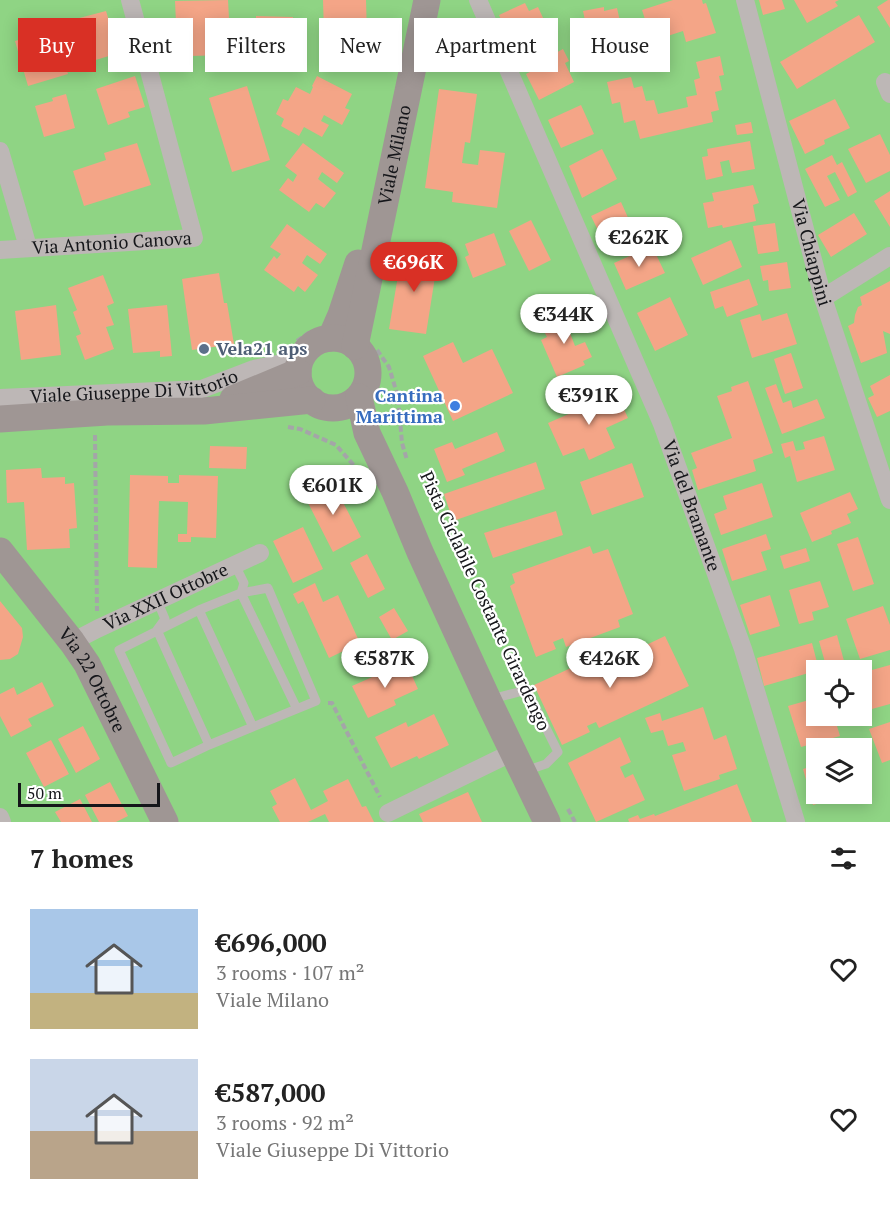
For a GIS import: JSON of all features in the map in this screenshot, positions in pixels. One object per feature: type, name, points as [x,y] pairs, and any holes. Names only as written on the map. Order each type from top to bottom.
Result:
[{"type":"street","name":"Via Antonio Canova","points":[[0,250],[194,238],[130,0]]},
{"type":"street","name":"Viale Milano","points":[[353,344],[341,315],[363,246],[409,0]]},
{"type":"street","name":"Viale Milano","points":[[353,344],[427,0]]},
{"type":"street","name":"Via del Bramante","points":[[478,0],[662,424],[743,649],[796,822]]},
{"type":"street","name":"Via Chiappini","points":[[745,0],[822,298],[890,500]]},
{"type":"street","points":[[0,151],[28,247]]},
{"type":"street","points":[[822,298],[890,256]]},
{"type":"street","points":[[321,340],[353,344],[363,354],[368,365],[365,387],[359,397],[341,407],[331,408],[312,400],[304,393],[300,383],[300,366],[306,351],[321,340]]},
{"type":"street","name":"Viale Giuseppe Di Vittorio","points":[[0,398],[102,411],[202,389],[254,369],[300,366]]},
{"type":"street","name":"Viale Giuseppe Di Vittorio","points":[[204,411],[300,366]]},
{"type":"street","points":[[359,397],[366,433],[396,492],[420,552],[547,822]]},
{"type":"street","name":"Viale Giuseppe Di Vittorio","points":[[0,419],[102,411],[204,411],[312,400]]},
{"type":"street","name":"Via 22 Ottobre","points":[[0,551],[87,664],[165,822]]},
{"type":"street","name":"Via XXII Ottobre","points":[[72,642],[260,553]]},
{"type":"street","points":[[388,813],[518,762]]},
{"type":"street","points":[[0,817],[2,822]]},
{"type":"lane","points":[[235,565],[244,583],[241,593],[297,709]]},
{"type":"lane","points":[[268,588],[316,701],[171,763],[119,650],[199,610],[241,593],[268,588]]},
{"type":"lane","points":[[158,600],[165,619],[158,630]]},
{"type":"lane","points":[[199,610],[253,728]]},
{"type":"lane","points":[[158,630],[209,745]]},
{"type":"lane","points":[[488,700],[527,690],[558,752],[546,764],[518,762]]},
{"type":"path","name":"Pista Ciclabile Costante Girardengo","points":[[353,344],[389,367],[398,397],[402,444],[407,462]]},
{"type":"path","points":[[97,629],[102,411]]},
{"type":"path","points":[[277,425],[300,429],[336,445],[358,470]]},
{"type":"path","points":[[316,701],[332,703],[388,813]]},
{"type":"path","points":[[565,802],[575,822]]},
{"type":"green space","points":[[0,0],[890,0],[890,822],[0,822]]},
{"type":"building","points":[[228,0],[229,18],[205,18],[205,56],[193,56],[193,18],[176,18],[175,1]]},
{"type":"building","points":[[323,0],[366,0],[367,18],[324,18]]},
{"type":"building","points":[[673,0],[702,0],[703,4],[706,3],[716,33],[686,42],[683,31],[670,35],[670,18],[645,18],[642,10]]},
{"type":"building","points":[[759,0],[782,0],[785,9],[763,15]]},
{"type":"building","points":[[794,0],[839,0],[835,2],[838,6],[807,23]]},
{"type":"building","points":[[890,0],[890,28],[877,7]]},
{"type":"building","points":[[525,3],[529,11],[538,7],[543,18],[500,18],[499,15]]},
{"type":"building","points":[[604,7],[604,11],[617,8],[619,18],[584,18],[583,11]]},
{"type":"building","points":[[106,11],[108,18],[108,56],[96,60],[96,18],[79,18]]},
{"type":"building","points":[[859,15],[875,42],[797,89],[780,62]]},
{"type":"building","points":[[256,16],[293,17],[293,18],[256,18]]},
{"type":"building","points":[[563,49],[569,61],[565,63],[574,82],[539,100],[526,74],[558,72],[558,52]]},
{"type":"building","points":[[720,56],[724,75],[719,76],[722,90],[715,92],[719,110],[711,112],[713,122],[640,139],[635,120],[624,123],[620,102],[612,104],[607,82],[631,77],[634,88],[642,86],[646,101],[654,100],[658,114],[688,107],[686,97],[697,95],[694,80],[700,78],[696,62]]},
{"type":"building","points":[[24,72],[67,72],[68,74],[28,86]]},
{"type":"building","points":[[135,76],[145,107],[128,112],[130,117],[108,125],[96,89]]},
{"type":"building","points":[[317,76],[352,94],[345,108],[350,110],[342,125],[324,115],[321,121],[329,125],[322,137],[304,127],[299,136],[281,126],[284,119],[276,114],[283,99],[288,101],[296,87],[310,94]]},
{"type":"building","points":[[247,86],[270,160],[232,172],[209,98]]},
{"type":"building","points":[[439,89],[477,94],[470,143],[465,142],[462,163],[478,165],[480,150],[505,153],[497,208],[452,202],[453,192],[425,188]]},
{"type":"building","points":[[66,94],[75,128],[44,137],[35,106],[53,101],[52,98]]},
{"type":"building","points":[[835,99],[850,128],[824,140],[825,144],[805,154],[789,121]]},
{"type":"building","points":[[581,105],[594,134],[561,148],[548,120]]},
{"type":"building","points":[[751,122],[753,133],[737,135],[735,125]]},
{"type":"building","points":[[880,134],[890,155],[890,171],[866,183],[848,149]]},
{"type":"building","points":[[750,141],[755,169],[732,173],[729,160],[720,162],[723,176],[706,180],[702,157],[708,156],[707,149]]},
{"type":"building","points":[[137,143],[151,185],[84,206],[73,171],[106,160],[104,153]]},
{"type":"building","points":[[303,143],[344,173],[337,183],[322,172],[318,179],[336,193],[324,208],[316,203],[309,212],[279,190],[288,178],[293,182],[297,175],[285,166]]},
{"type":"building","points":[[602,149],[617,179],[582,198],[569,166]]},
{"type":"building","points":[[832,155],[837,165],[842,162],[857,192],[848,197],[835,172],[827,176],[840,200],[825,207],[805,169]]},
{"type":"building","points":[[753,185],[759,203],[753,205],[756,221],[723,228],[722,225],[708,228],[703,203],[714,201],[712,193]]},
{"type":"building","points":[[890,191],[890,227],[874,201]]},
{"type":"building","points":[[621,202],[634,231],[605,245],[591,216]]},
{"type":"building","points":[[854,213],[867,234],[831,257],[818,235]]},
{"type":"building","points":[[531,220],[551,260],[529,271],[509,231]]},
{"type":"building","points":[[775,223],[779,251],[758,254],[753,226]]},
{"type":"building","points":[[287,224],[327,254],[320,264],[307,255],[302,263],[318,275],[305,292],[298,286],[294,292],[264,270],[274,256],[277,259],[281,254],[270,247]]},
{"type":"building","points":[[494,233],[506,265],[473,278],[465,257],[469,255],[465,244]]},
{"type":"building","points":[[731,240],[742,267],[703,285],[691,258]]},
{"type":"building","points":[[652,246],[665,273],[626,290],[614,263]]},
{"type":"building","points":[[402,252],[438,258],[426,334],[389,329]]},
{"type":"building","points":[[787,262],[791,288],[769,291],[768,280],[763,281],[760,266]]},
{"type":"building","points":[[219,273],[234,344],[192,350],[182,279]]},
{"type":"building","points":[[103,275],[114,303],[107,306],[114,325],[106,327],[114,349],[85,360],[76,336],[81,334],[73,312],[77,310],[68,288]]},
{"type":"building","points":[[749,279],[758,305],[727,317],[723,306],[715,309],[710,292]]},
{"type":"building","points":[[890,281],[890,334],[883,331],[887,353],[861,363],[848,326],[854,323],[858,307],[862,305],[860,297]]},
{"type":"building","points":[[670,297],[688,335],[655,351],[637,313]]},
{"type":"building","points":[[56,305],[61,355],[21,360],[15,311]]},
{"type":"building","points":[[167,305],[172,356],[160,357],[160,351],[133,353],[128,309]]},
{"type":"building","points":[[573,313],[580,329],[570,333],[575,346],[585,342],[592,357],[583,361],[585,365],[557,377],[541,340],[547,337],[540,324],[560,315],[562,318]]},
{"type":"building","points":[[787,313],[797,344],[752,358],[740,320],[760,314],[762,321]]},
{"type":"building","points":[[453,342],[463,363],[492,349],[513,393],[453,421],[423,356]]},
{"type":"building","points":[[791,353],[803,388],[785,394],[774,359]]},
{"type":"building","points":[[890,375],[890,411],[877,417],[868,398],[874,395],[870,386]]},
{"type":"building","points":[[748,381],[773,453],[753,460],[756,471],[698,490],[692,470],[697,468],[691,453],[732,438],[717,396],[732,391],[731,387]]},
{"type":"building","points":[[776,384],[783,403],[791,400],[793,408],[817,399],[825,418],[782,434],[765,388]]},
{"type":"building","points":[[603,390],[607,400],[618,396],[628,418],[606,428],[615,448],[589,460],[584,448],[563,456],[548,423],[578,410],[574,402]]},
{"type":"building","points":[[497,432],[505,451],[462,469],[465,475],[447,482],[434,449],[452,442],[455,449]]},
{"type":"building","points":[[824,436],[835,470],[797,482],[790,456],[785,458],[781,444],[793,441],[796,451],[805,449],[803,442]]},
{"type":"building","points":[[210,446],[247,447],[246,469],[209,468]]},
{"type":"building","points":[[536,462],[545,489],[453,521],[444,494]]},
{"type":"building","points":[[632,463],[644,497],[592,515],[580,482]]},
{"type":"building","points":[[41,468],[42,478],[65,477],[65,484],[74,483],[77,528],[69,529],[70,548],[27,550],[24,502],[7,503],[6,470]]},
{"type":"building","points":[[130,475],[168,476],[168,483],[179,483],[179,475],[218,476],[216,538],[191,537],[191,542],[178,542],[178,534],[187,534],[188,502],[159,501],[157,568],[128,567]]},
{"type":"building","points":[[332,481],[361,537],[333,552],[304,495]]},
{"type":"building","points":[[762,483],[773,517],[721,535],[714,514],[727,509],[723,496]]},
{"type":"building","points":[[850,492],[858,509],[847,514],[851,523],[812,542],[800,513]]},
{"type":"building","points":[[556,511],[563,535],[493,558],[484,533]]},
{"type":"building","points":[[303,527],[323,569],[293,583],[273,541]]},
{"type":"building","points":[[766,534],[771,549],[761,552],[767,570],[732,581],[722,549]]},
{"type":"building","points":[[858,537],[874,584],[853,591],[837,544]]},
{"type":"building","points":[[590,546],[593,554],[608,549],[633,614],[618,620],[620,627],[566,647],[563,638],[553,642],[556,649],[536,657],[510,586],[515,583],[512,574]]},
{"type":"building","points":[[806,548],[810,561],[784,569],[780,556]]},
{"type":"building","points":[[367,554],[385,589],[368,598],[350,563]]},
{"type":"building","points":[[820,581],[829,607],[812,612],[814,620],[799,624],[789,590]]},
{"type":"building","points":[[315,583],[323,602],[338,595],[360,643],[329,658],[303,601],[298,604],[293,594]]},
{"type":"building","points":[[770,595],[780,626],[750,635],[740,605]]},
{"type":"building","points":[[0,601],[22,628],[23,637],[18,654],[10,659],[0,660]]},
{"type":"building","points":[[883,606],[890,625],[890,650],[860,659],[846,619]]},
{"type":"building","points":[[394,608],[408,631],[392,640],[379,617]]},
{"type":"building","points":[[837,635],[844,660],[824,660],[819,641]]},
{"type":"building","points":[[665,636],[689,686],[599,728],[596,722],[587,726],[590,732],[562,745],[534,685],[573,667],[575,672],[621,651],[623,656]]},
{"type":"building","points":[[812,643],[816,660],[806,660],[806,674],[764,686],[757,658]]},
{"type":"building","points":[[405,660],[418,689],[394,700],[396,705],[368,718],[352,686],[379,674],[378,671]]},
{"type":"building","points":[[890,665],[890,704],[872,709],[872,670]]},
{"type":"building","points":[[42,682],[54,706],[28,719],[32,726],[11,737],[0,716],[0,694],[14,687],[17,695]]},
{"type":"building","points":[[806,701],[806,726],[837,726],[840,736],[806,738],[806,746],[801,747],[788,706]]},
{"type":"building","points":[[703,707],[714,740],[726,735],[737,769],[719,775],[720,779],[684,791],[672,755],[686,751],[683,742],[668,746],[663,730],[651,733],[645,718],[660,713],[662,721]]},
{"type":"building","points":[[434,714],[449,745],[419,759],[417,756],[391,768],[375,737],[406,722],[408,727]]},
{"type":"building","points":[[890,722],[890,760],[882,763],[869,729]]},
{"type":"building","points":[[83,726],[100,759],[76,773],[58,739]]},
{"type":"building","points":[[620,737],[631,762],[620,767],[625,778],[633,774],[645,800],[596,822],[568,763]]},
{"type":"building","points":[[51,740],[69,774],[44,787],[26,753]]},
{"type":"building","points":[[295,778],[311,810],[328,801],[323,791],[348,779],[362,807],[366,806],[374,822],[329,822],[325,814],[308,822],[280,822],[272,807],[277,804],[270,791]]},
{"type":"building","points":[[110,782],[128,816],[116,822],[99,822],[85,795]]},
{"type":"building","points":[[737,784],[752,822],[629,822],[628,819],[638,815],[640,819],[654,814],[655,816]]},
{"type":"building","points":[[468,792],[482,822],[423,822],[419,814]]},
{"type":"building","points":[[80,799],[92,822],[61,822],[55,812]]},
{"type":"place","name":"Vela21 aps","points":[[204,349]]},
{"type":"place","name":"Cantina Marittima","points":[[455,406]]}]
